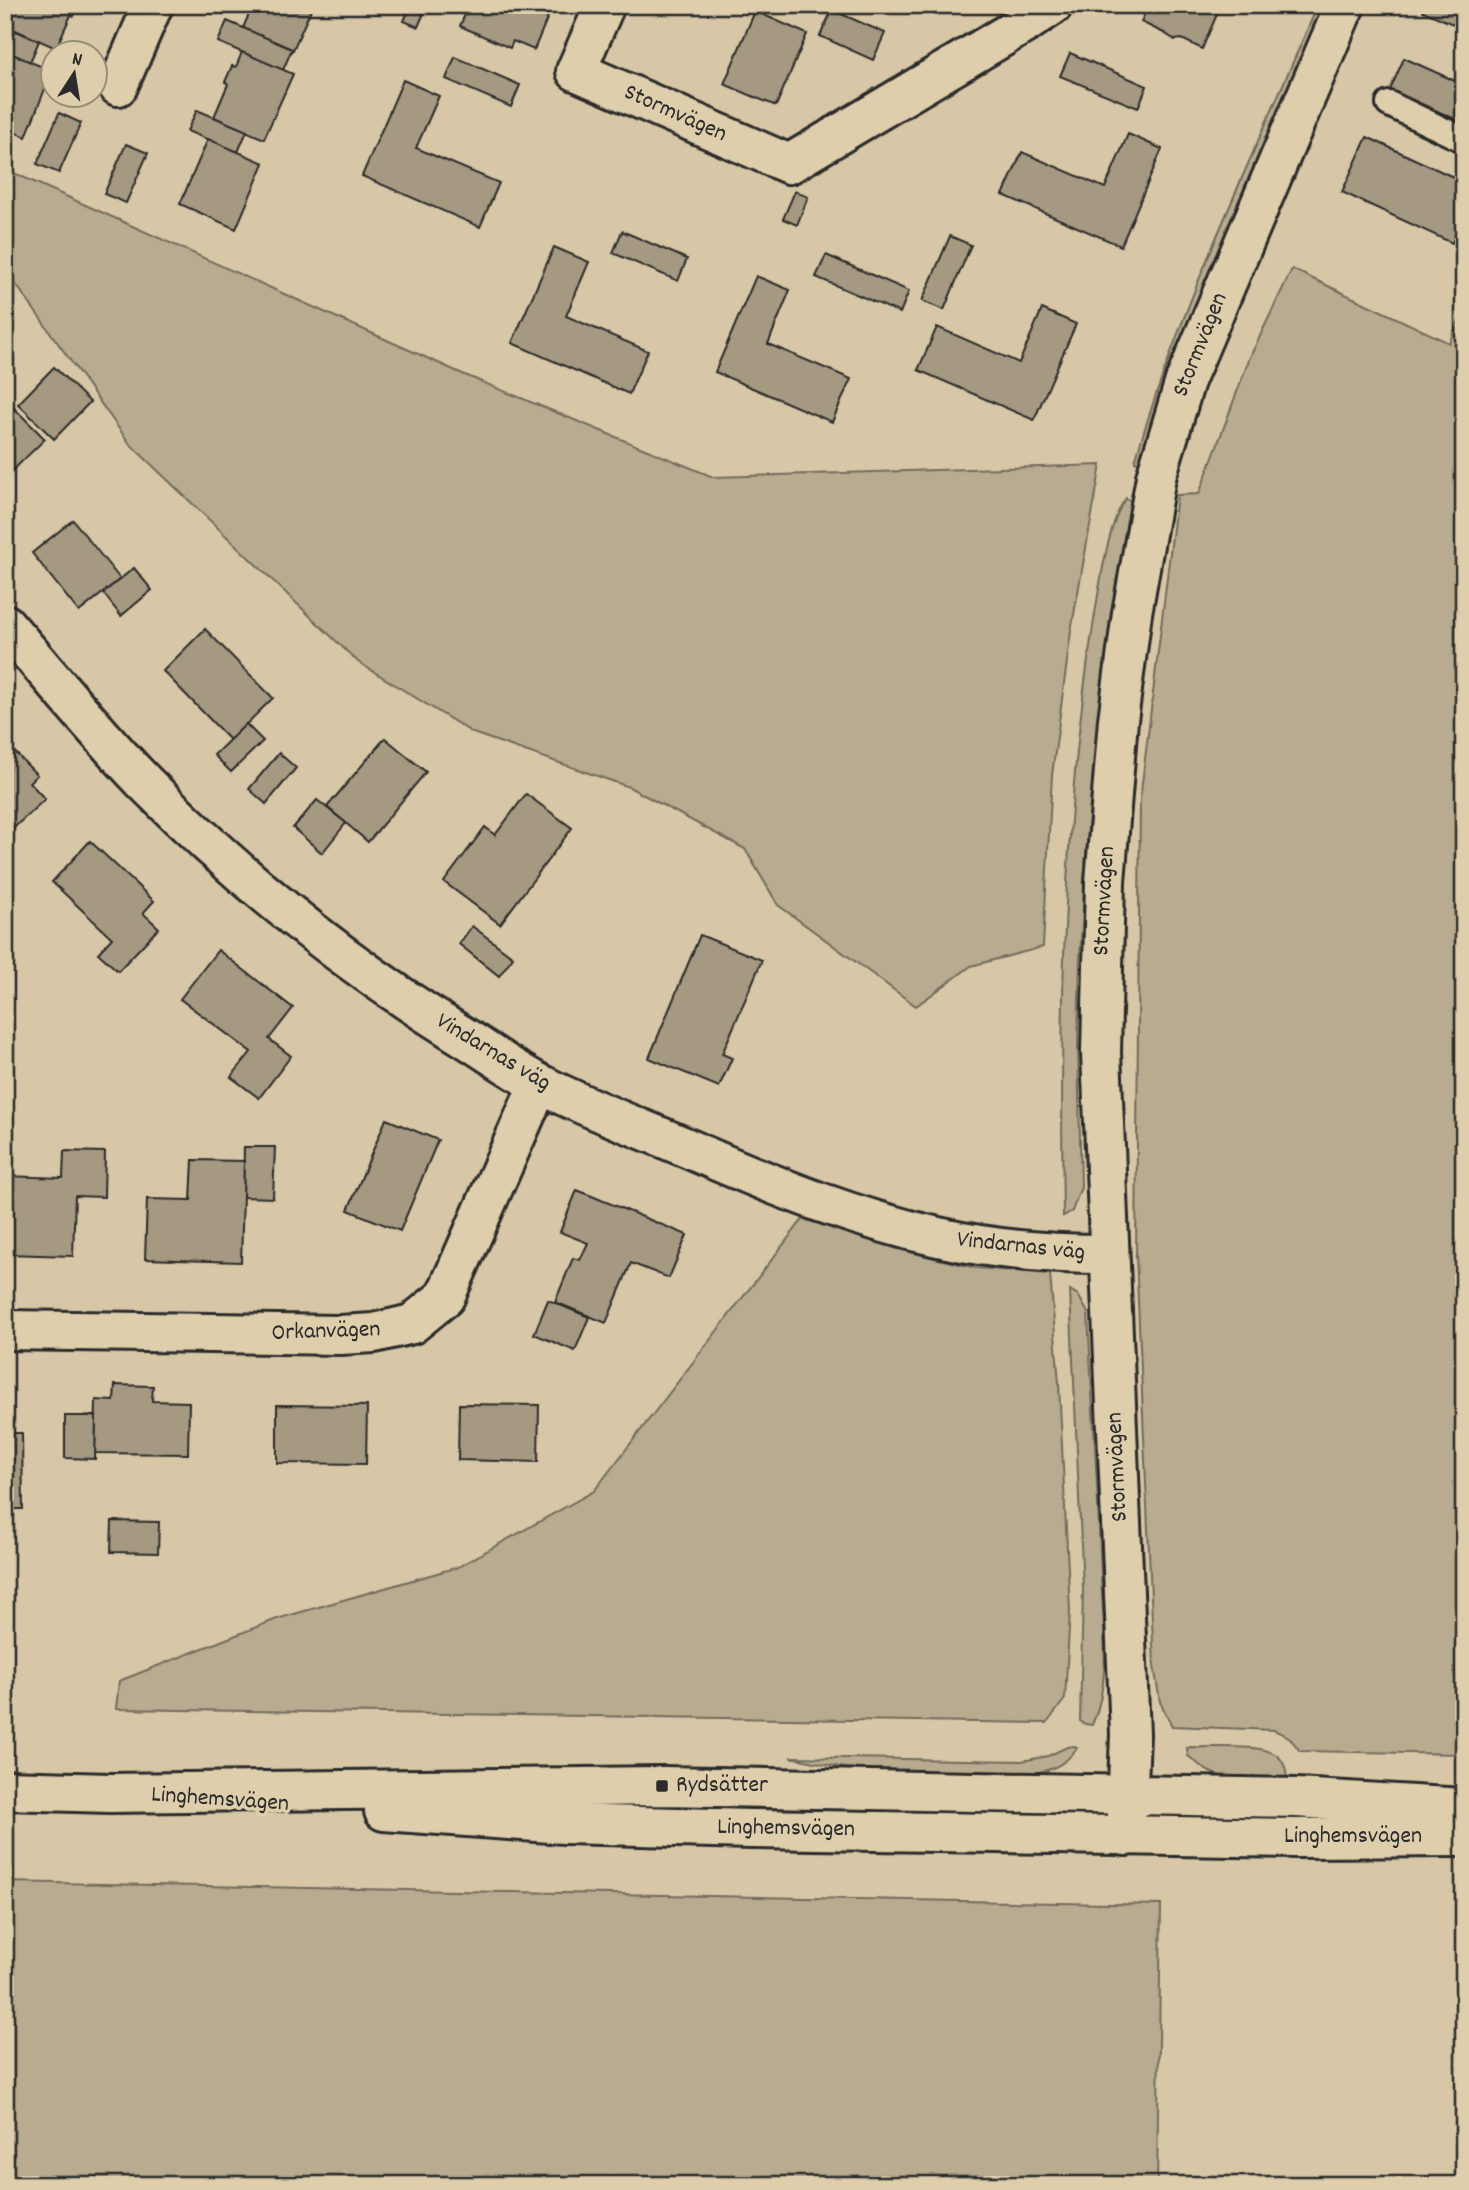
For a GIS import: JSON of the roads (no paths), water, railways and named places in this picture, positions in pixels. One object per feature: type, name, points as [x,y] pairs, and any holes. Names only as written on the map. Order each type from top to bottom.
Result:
[{"type":"street","points":[[118,86],[153,5]]},
{"type":"street","name":"Stormvägen","points":[[605,5],[576,71],[789,164],[1029,22],[1052,5]]},
{"type":"street","name":"Stormvägen","points":[[1126,1836],[1129,1734],[1101,1052],[1105,882],[1118,720],[1144,541],[1160,465],[1185,381],[1345,5]]},
{"type":"street","name":"Vindarnas väg","points":[[5,624],[145,782],[277,904],[352,964],[539,1084],[735,1169],[808,1198],[866,1216],[937,1237],[1000,1248],[1060,1254],[1108,1254]]},
{"type":"street","name":"Orkanvägen","points":[[5,1330],[340,1335],[374,1334],[412,1324],[445,1297],[539,1084]]},
{"type":"street","name":"Linghemsvägen","points":[[110,1793],[586,1786],[1296,1798],[1464,1808]]},
{"type":"street","name":"Linghemsvägen","points":[[5,1790],[110,1793],[565,1824],[1126,1836],[1371,1839],[1464,1837]]},
{"type":"lane","points":[[1389,104],[1464,140]]},
{"type":"place","name":"Rydsätter","points":[[662,1786]]}]
